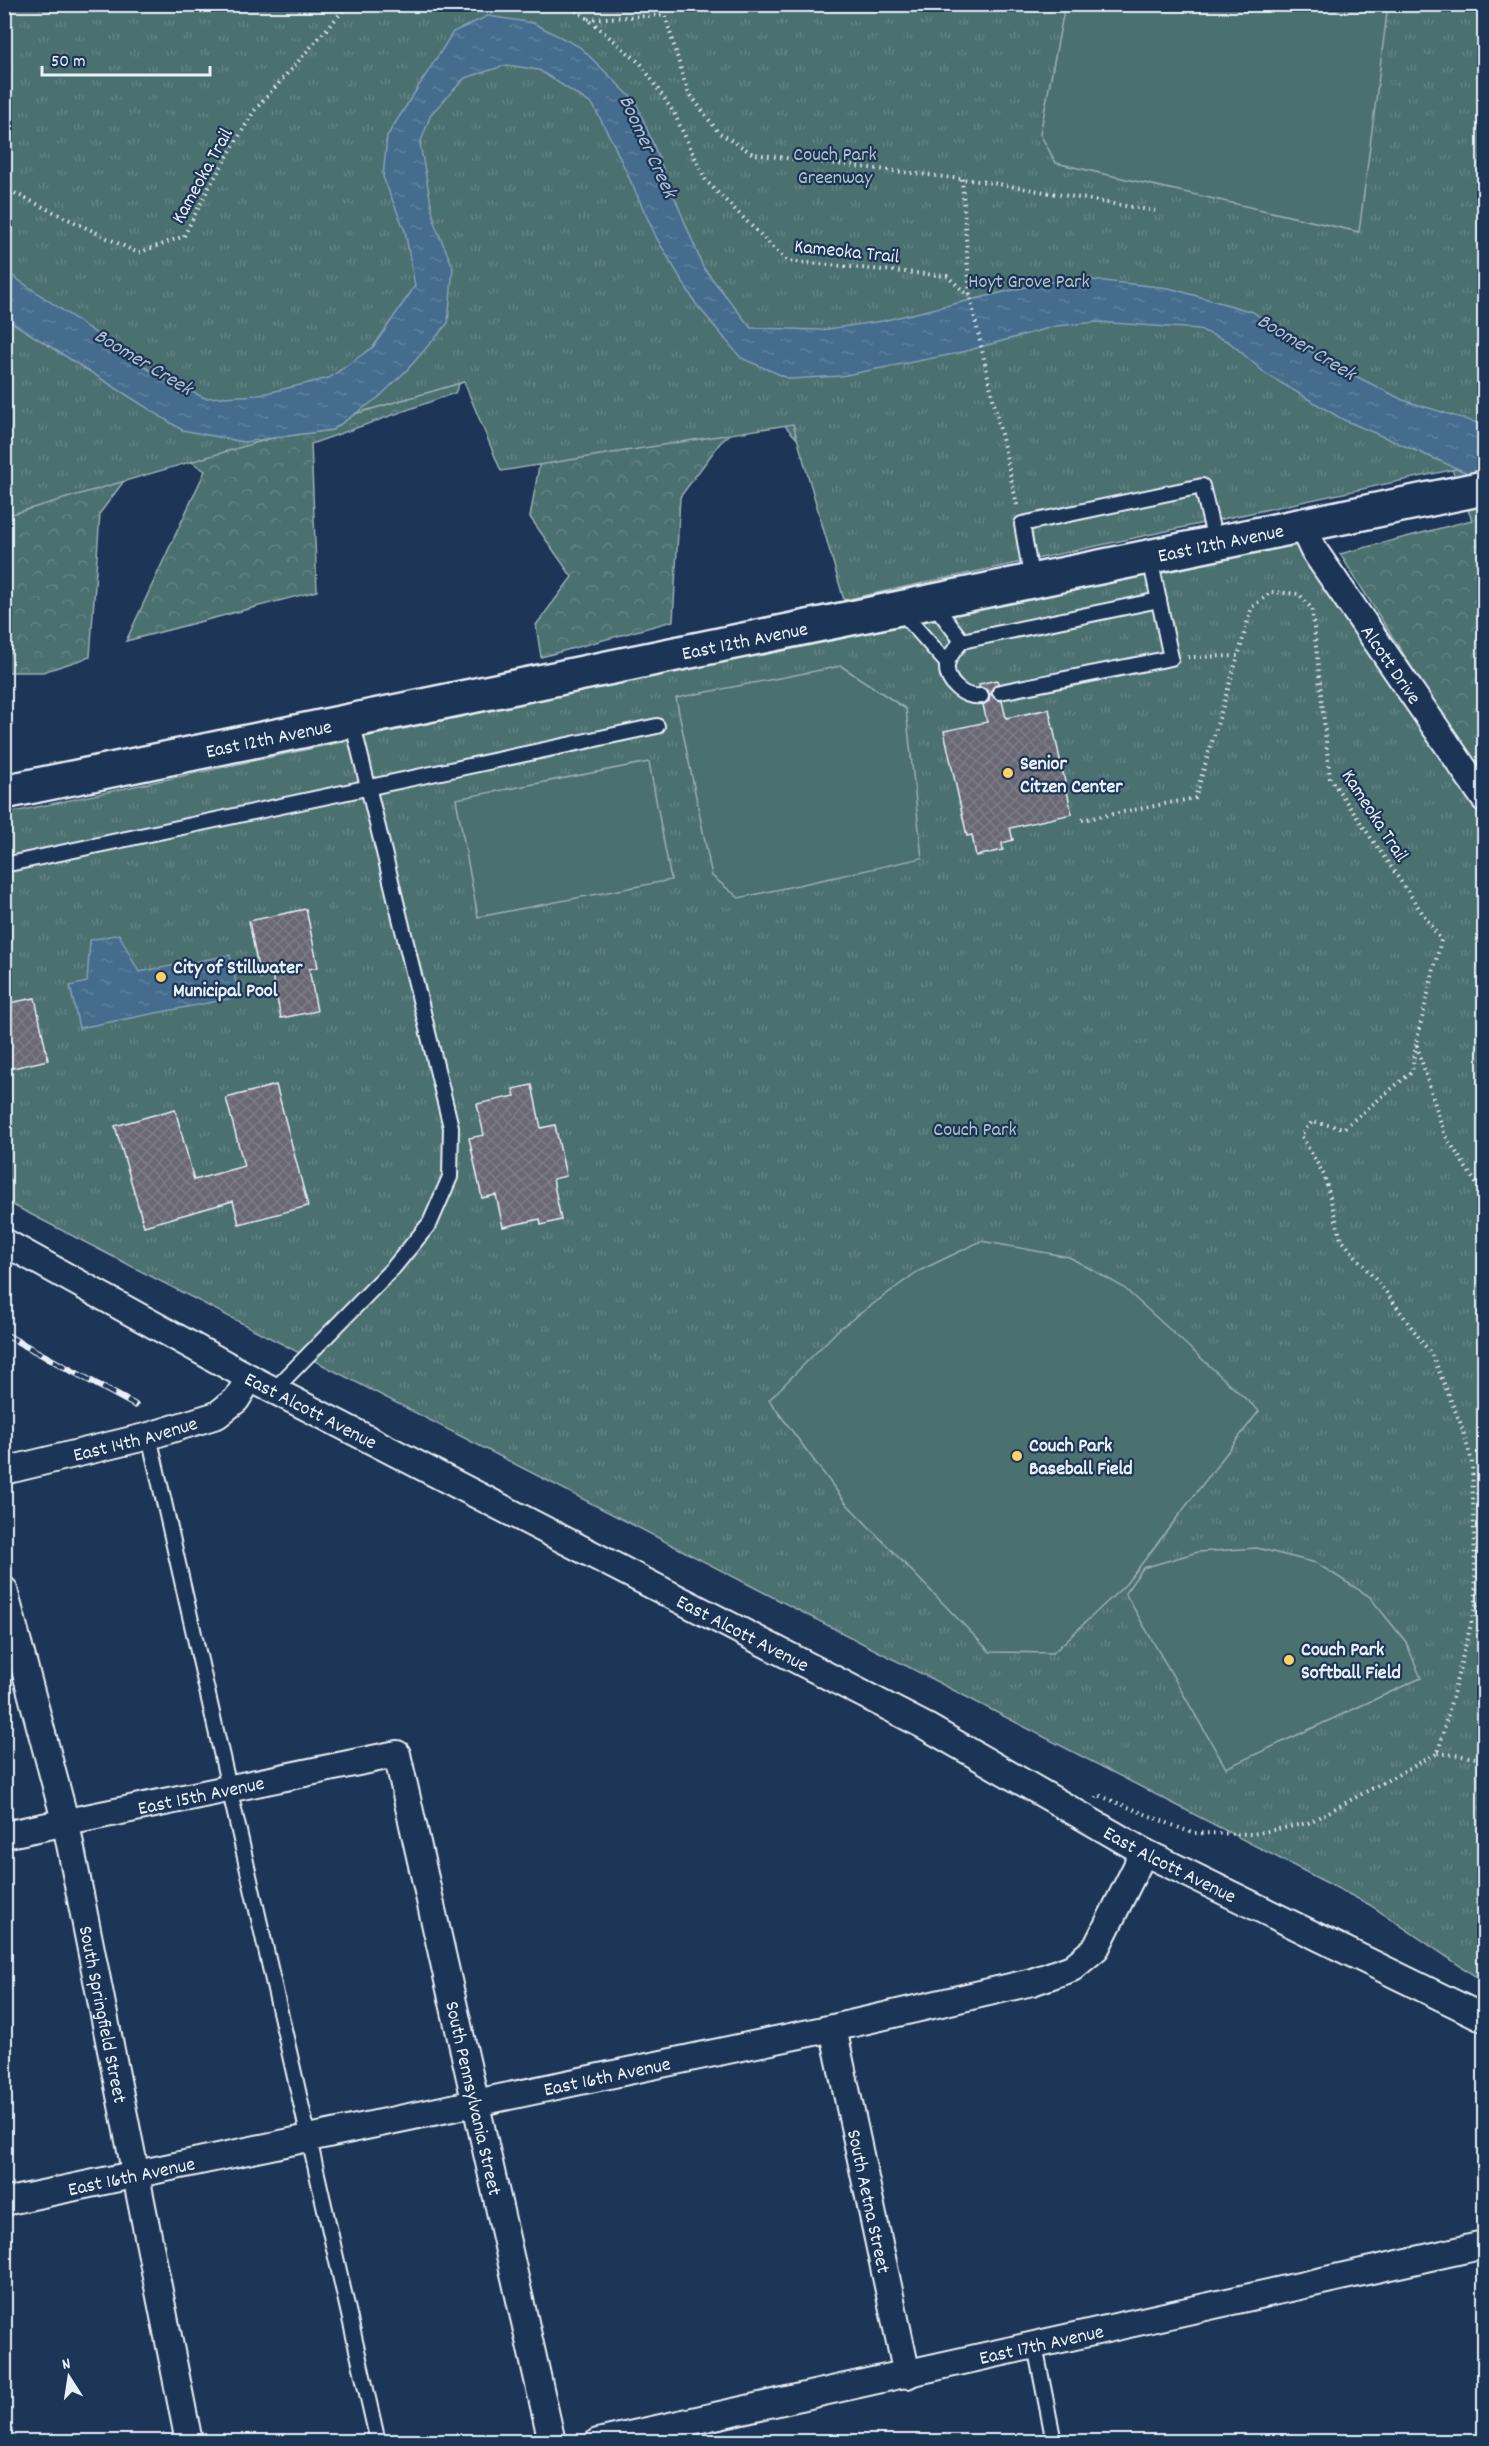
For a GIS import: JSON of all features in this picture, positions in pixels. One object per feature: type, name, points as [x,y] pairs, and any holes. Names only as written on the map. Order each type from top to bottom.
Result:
[{"type":"street","name":"East 12th Avenue","points":[[4,792],[1471,491]]},
{"type":"street","name":"Alcott Drive","points":[[1302,526],[1313,549],[1485,798]]},
{"type":"street","name":"East Alcott Avenue","points":[[4,1242],[250,1378],[927,1727],[1144,1852],[1485,2018]]},
{"type":"street","name":"East 14th Avenue","points":[[4,1471],[149,1436],[217,1415],[236,1400],[250,1378]]},
{"type":"street","name":"South Springfield Street","points":[[4,1590],[66,1824],[189,2442]]},
{"type":"street","name":"East 15th Avenue","points":[[4,1836],[398,1754]]},
{"type":"street","name":"South Pennsylvania Street","points":[[398,1754],[552,2442]]},
{"type":"street","name":"East 16th Avenue","points":[[4,2202],[833,2028],[1032,1982],[1072,1968],[1096,1948],[1144,1852]]},
{"type":"street","name":"South Aetna Street","points":[[833,2028],[907,2375]]},
{"type":"street","name":"East 17th Avenue","points":[[598,2442],[1485,2245]]},
{"type":"lane","points":[[1032,582],[1022,524],[1202,486],[1216,545]]},
{"type":"lane","points":[[1000,692],[1171,658],[1150,558]]},
{"type":"lane","points":[[947,663],[962,641],[1159,600]]},
{"type":"lane","points":[[933,603],[962,641]]},
{"type":"lane","points":[[899,609],[947,663],[948,676],[958,690],[968,696],[981,696]]},
{"type":"lane","points":[[274,1390],[394,1267],[430,1223],[450,1177],[451,1126],[352,721]]},
{"type":"lane","points":[[4,865],[657,726]]},
{"type":"lane","points":[[149,1436],[378,2442]]},
{"type":"lane","points":[[1035,2346],[1054,2442]]},
{"type":"path","name":"Kameoka Trail","points":[[4,188],[138,253],[184,236],[208,189],[254,111],[349,4]]},
{"type":"path","name":"Kameoka Trail","points":[[566,4],[588,19],[641,64],[674,113],[706,181],[787,261],[947,276],[970,297]]},
{"type":"path","points":[[588,19],[665,15],[687,90],[718,132],[753,154],[962,179],[1155,211]]},
{"type":"path","points":[[962,179],[970,297],[1022,524]]},
{"type":"path","name":"Kameoka Trail","points":[[1082,820],[1195,798],[1252,607],[1271,592],[1299,594],[1312,609],[1330,778],[1441,940],[1416,1043],[1412,1072],[1344,1128],[1311,1122],[1301,1135],[1324,1175],[1341,1239],[1386,1292],[1433,1357],[1460,1422],[1472,1461],[1476,1603]]},
{"type":"path","points":[[1171,658],[1238,656]]},
{"type":"path","points":[[1416,1043],[1444,1133],[1485,1196]]},
{"type":"path","points":[[1476,1603],[1485,1629]]},
{"type":"path","points":[[1438,1753],[1476,1603]]},
{"type":"path","points":[[1085,1818],[1098,1795],[1192,1833],[1253,1834],[1308,1823],[1438,1753],[1485,1759]]},
{"type":"green space","name":"Hoyt Grove Park","points":[[5,5],[1484,5],[1484,463],[844,600],[793,424],[501,471],[464,382],[5,516]]},
{"type":"green space","points":[[1065,5],[1388,5],[1359,232],[1056,163],[1040,134]]},
{"type":"green space","points":[[506,65],[539,70],[593,105],[657,239],[696,304],[741,358],[789,379],[842,376],[959,353],[1056,326],[1097,322],[1199,329],[1229,342],[1266,374],[1342,419],[1484,480],[1484,781],[1340,554],[1472,520],[1451,467],[1396,479],[1195,412],[1177,444],[1089,453],[1111,412],[1074,390],[1015,363],[1038,457],[993,476],[980,498],[969,550],[912,485],[855,569],[836,525],[867,439],[810,453],[765,404],[720,443],[680,497],[673,621],[541,657],[536,625],[572,577],[530,517],[547,421],[503,291],[455,393],[311,444],[317,591],[126,641],[205,471],[156,438],[100,513],[90,657],[43,672],[5,672],[4,318],[182,430],[244,442],[332,430],[379,397],[407,370],[448,323],[453,267],[435,225],[420,144],[431,114],[465,78]]},
{"type":"green space","name":"Couch Park","points":[[1295,539],[1484,810],[1484,1982],[1370,1905],[5,1201],[4,814]]},
{"type":"green space","points":[[841,666],[906,709],[922,858],[739,898],[712,876],[676,698]]},
{"type":"green space","points":[[649,762],[671,880],[478,917],[456,799]]},
{"type":"green space","name":"Couch Park Baseball Field","points":[[981,1241],[1069,1257],[1123,1287],[1259,1411],[1126,1584],[1053,1653],[990,1652],[845,1502],[769,1400],[839,1329],[917,1272]]},
{"type":"green space","name":"Couch Park Softball Field","points":[[1257,1548],[1316,1563],[1369,1596],[1406,1642],[1421,1678],[1226,1768],[1125,1593],[1143,1568],[1198,1552]]},
{"type":"water","name":"Boomer Creek","points":[[488,16],[533,23],[580,47],[636,102],[703,267],[751,328],[821,330],[882,321],[1034,285],[1075,278],[1169,288],[1253,312],[1324,360],[1403,400],[1484,425],[1484,480],[1342,419],[1266,374],[1229,342],[1199,329],[1097,322],[1056,326],[959,353],[841,376],[790,379],[741,358],[696,304],[657,239],[593,105],[539,70],[507,65],[465,78],[431,114],[420,144],[435,225],[453,267],[448,323],[407,370],[379,397],[332,430],[244,442],[182,430],[5,318],[4,270],[161,378],[205,398],[259,395],[329,378],[373,347],[415,286],[405,231],[383,177],[387,136],[453,32]]},
{"type":"water","name":"City of Stillwater Municipal Pool","points":[[119,934],[139,972],[230,955],[239,997],[79,1028],[70,986],[87,982],[90,940]]},
{"type":"building","name":"Senior Citzen Center","points":[[997,680],[998,683],[992,689],[991,694],[997,700],[1002,701],[1006,718],[1049,709],[1072,814],[1010,828],[1013,840],[1002,843],[1003,850],[976,856],[972,835],[967,836],[944,731],[987,722],[983,705],[989,701],[990,695],[988,691],[979,687],[979,684]]},
{"type":"building","points":[[306,909],[318,967],[309,969],[317,1011],[281,1018],[272,975],[260,978],[249,921]]},
{"type":"building","points":[[35,998],[48,1060],[4,1070],[4,1004]]},
{"type":"building","points":[[276,1085],[308,1206],[239,1224],[233,1201],[144,1226],[115,1126],[175,1109],[194,1180],[244,1166],[226,1098]]},
{"type":"building","points":[[532,1085],[541,1128],[555,1125],[566,1176],[553,1179],[561,1220],[541,1225],[540,1219],[503,1227],[496,1195],[482,1198],[469,1138],[484,1135],[477,1104],[515,1096],[513,1089]]},
{"type":"railway","points":[[4,1334],[135,1405]]},
{"type":"place","name":"Senior Citzen Center","points":[[1008,773]]},
{"type":"place","name":"City of Stillwater Municipal Pool","points":[[161,977]]},
{"type":"place","name":"Couch Park Baseball Field","points":[[1017,1456]]},
{"type":"place","name":"Couch Park Softball Field","points":[[1289,1660]]},
{"type":"park label","name":"Couch Park Greenway","points":[[835,164]]}]
